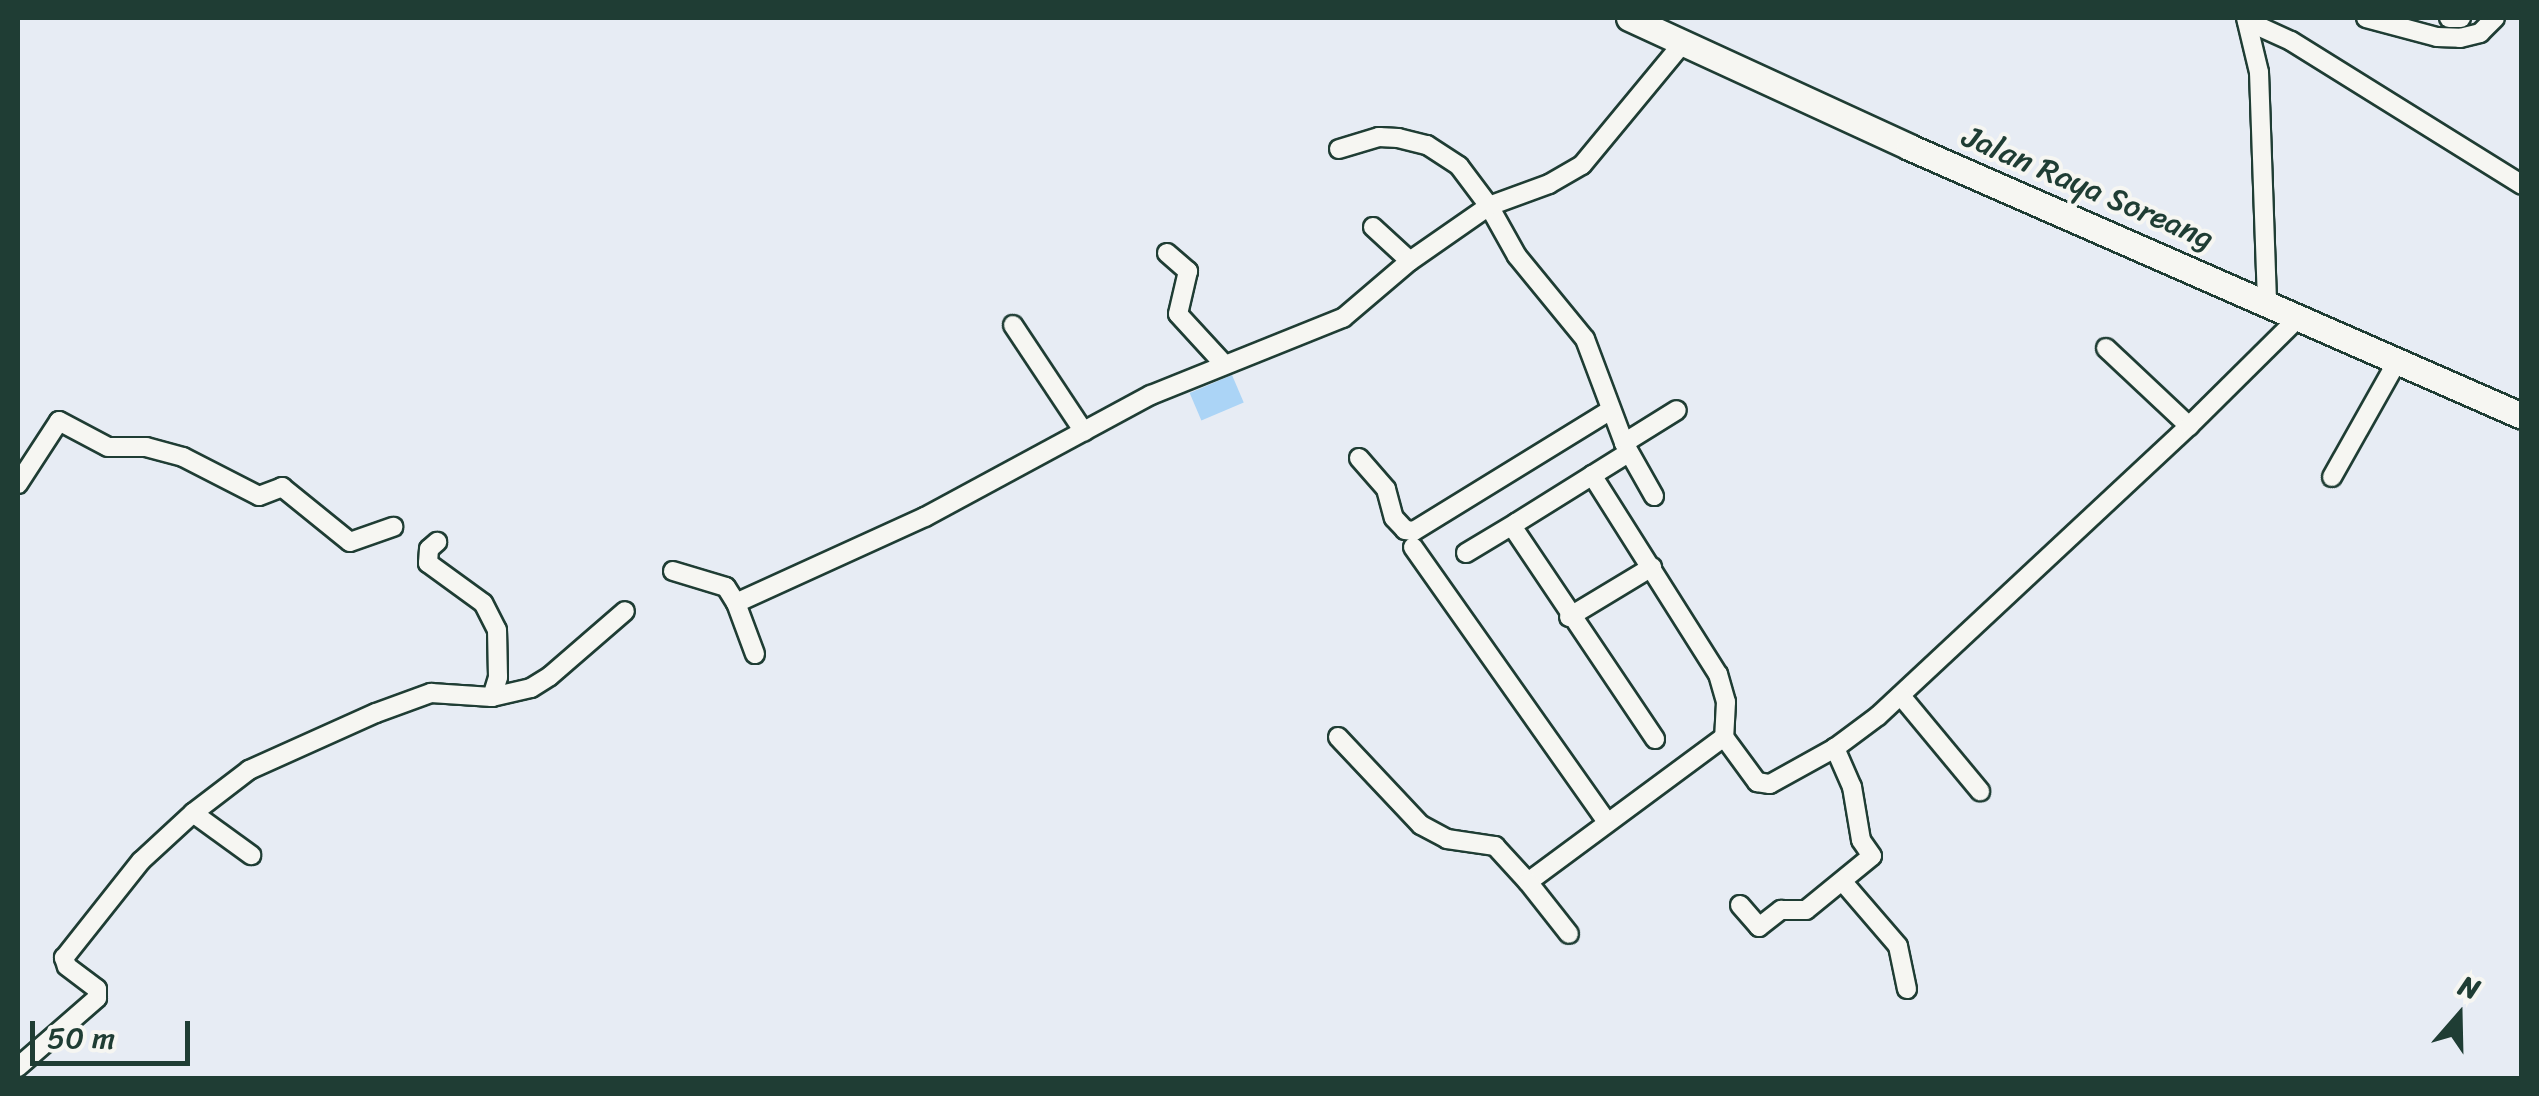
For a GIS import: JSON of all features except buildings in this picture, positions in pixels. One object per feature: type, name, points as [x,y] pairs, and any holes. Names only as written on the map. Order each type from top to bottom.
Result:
[{"type":"main road","name":"Jalan Raya Soreang","points":[[1629,18],[2522,416]]},
{"type":"street","points":[[2366,18],[2438,37],[2460,38],[2480,33],[2495,18]]},
{"type":"street","points":[[2449,18],[2461,18]]},
{"type":"street","points":[[2247,19],[2291,41],[2522,185]]},
{"type":"street","points":[[2247,19],[2259,72],[2267,301]]},
{"type":"street","points":[[736,604],[846,556],[1151,395],[1343,318],[1410,261],[1489,206],[1549,184],[1582,166],[1682,44]]},
{"type":"street","points":[[1339,149],[1379,138],[1426,145],[1459,166],[1489,206],[1517,256],[1585,340],[1626,448],[1654,496]]},
{"type":"street","points":[[1372,226],[1410,261]]},
{"type":"street","points":[[1167,253],[1188,271],[1178,314],[1224,364]]},
{"type":"street","points":[[1592,475],[1718,674],[1726,702],[1724,737],[1763,785],[1835,748],[1901,696],[2189,426],[2300,316]]},
{"type":"street","points":[[1013,325],[1084,432]]},
{"type":"street","points":[[2106,348],[2189,426]]},
{"type":"street","points":[[2332,477],[2398,360]]},
{"type":"street","points":[[1466,552],[1592,475],[1677,410]]},
{"type":"street","points":[[1359,458],[1386,489],[1394,518],[1405,530],[1414,531],[1610,411]]},
{"type":"street","points":[[18,484],[60,421],[108,447],[146,447],[182,456],[259,496],[282,486],[350,542],[393,527]]},
{"type":"street","points":[[1516,523],[1516,536],[1655,739]]},
{"type":"street","points":[[436,542],[428,549],[428,563],[483,603],[497,630],[498,677],[492,697]]},
{"type":"street","points":[[1413,547],[1607,822]]},
{"type":"street","points":[[1569,616],[1652,567]]},
{"type":"street","points":[[673,571],[726,587],[754,654]]},
{"type":"street","points":[[18,1067],[97,998],[97,988],[67,966],[64,958],[141,862],[193,812],[249,770],[376,712],[432,693],[492,697],[530,688],[550,676],[625,610]]},
{"type":"street","points":[[1901,696],[1980,791]]},
{"type":"street","points":[[1338,737],[1420,825],[1448,840],[1495,846],[1569,934]]},
{"type":"street","points":[[1528,882],[1724,737]]},
{"type":"street","points":[[1740,905],[1759,927],[1781,910],[1806,910],[1872,856],[1860,840],[1852,787],[1835,748]]},
{"type":"street","points":[[193,812],[251,855]]},
{"type":"street","points":[[1843,882],[1898,946],[1907,989]]},
{"type":"water","points":[[1232,375],[1244,403],[1201,421],[1190,393]]}]
